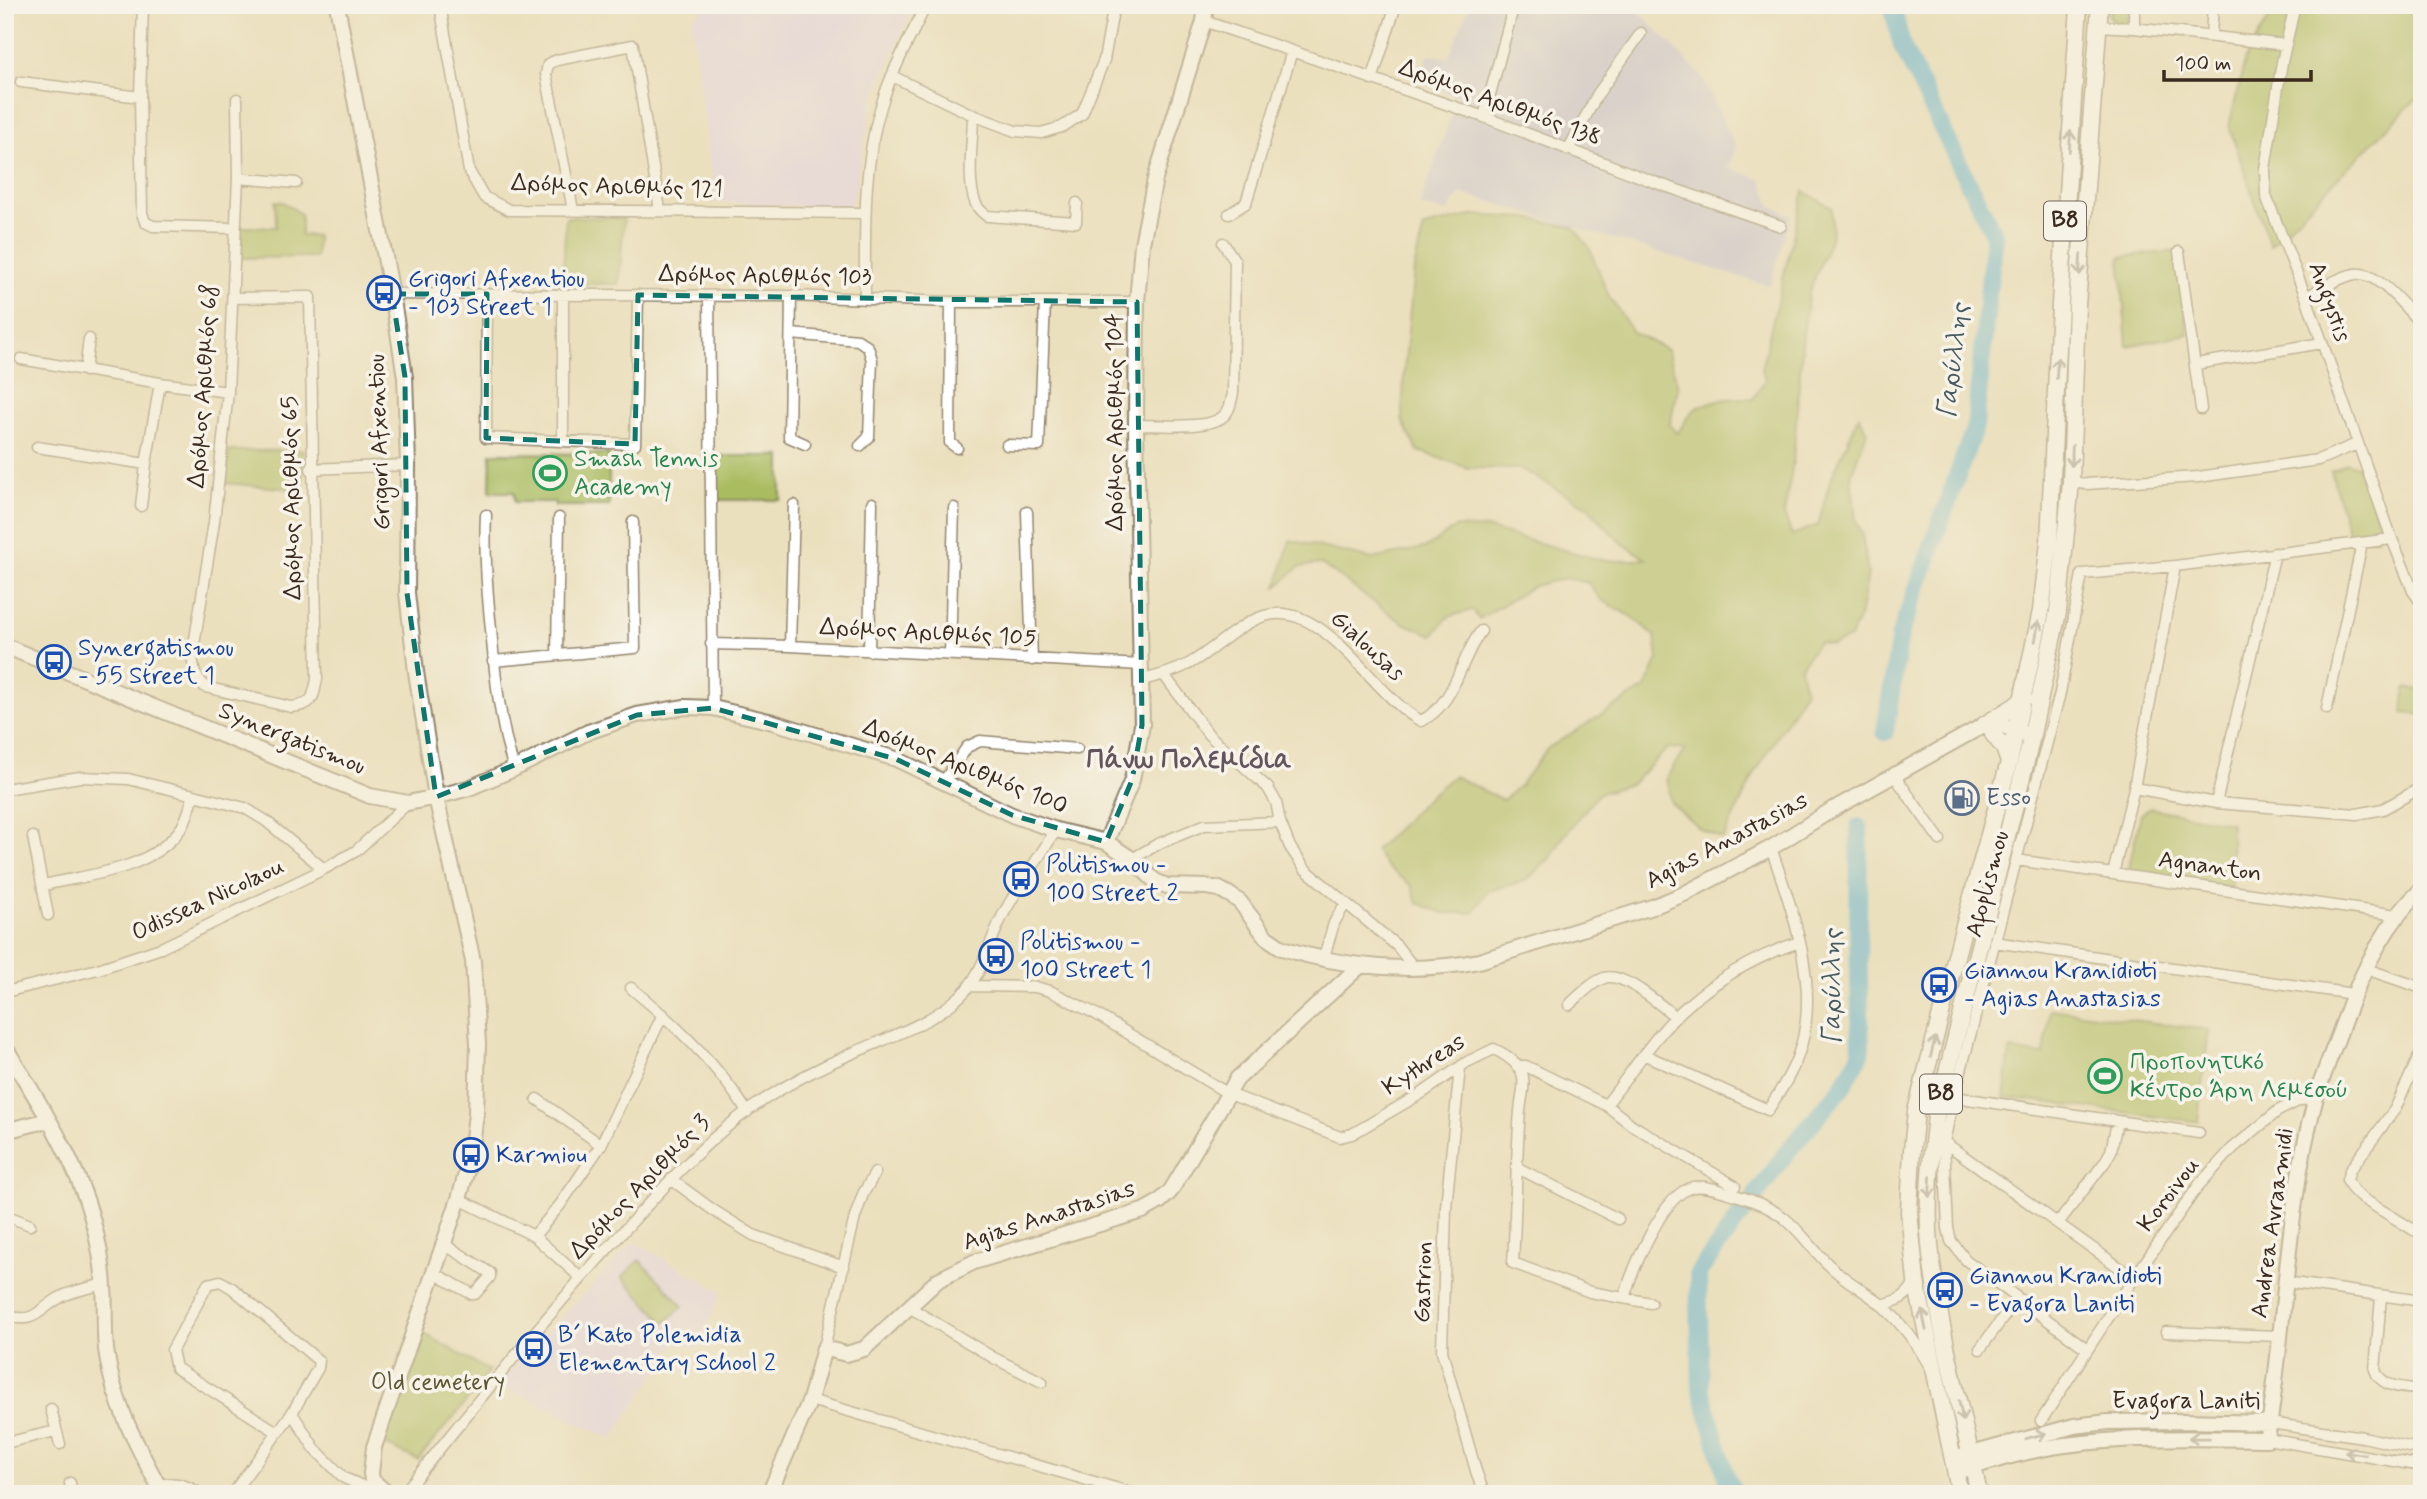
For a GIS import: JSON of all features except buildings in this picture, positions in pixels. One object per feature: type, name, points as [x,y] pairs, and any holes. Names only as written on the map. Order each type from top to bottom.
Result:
[{"type":"main road","name":"B8","points":[[1979,1494],[1937,1301],[1931,1255],[1929,1204],[1932,1153],[1936,1116],[2020,736],[2024,698],[2041,611],[2049,542],[2060,304],[2079,5]]},
{"type":"main road","name":"B8","points":[[1960,1494],[1916,1281],[1909,1212],[1916,1111],[2009,762],[2052,649],[2071,482],[2077,305],[2100,5]]},
{"type":"main road","points":[[2009,762],[2004,748],[1984,730],[2024,698]]},
{"type":"street","points":[[143,5],[140,97],[142,213],[145,222],[153,226],[235,228]]},
{"type":"street","name":"Grigori Afxentiou","points":[[337,5],[392,293],[405,377],[408,466],[407,593],[416,672],[436,797]]},
{"type":"street","name":"Δρόμος Αριθμός 121","points":[[440,5],[469,170],[484,198],[509,210],[865,213]]},
{"type":"street","points":[[865,299],[865,213],[874,135],[892,76],[926,5]]},
{"type":"street","points":[[892,76],[974,115],[1015,131],[1041,133],[1062,127],[1082,114],[1104,60],[1114,5]]},
{"type":"street","name":"Δρόμος Αριθμός 104","points":[[1106,842],[1132,780],[1142,725],[1136,425],[1142,244],[1155,179],[1204,22],[1206,5]]},
{"type":"street","points":[[1372,80],[1396,5]]},
{"type":"street","points":[[1484,117],[1516,5]]},
{"type":"street","points":[[2134,5],[2134,28]]},
{"type":"street","points":[[2211,36],[2213,5]]},
{"type":"street","name":"Angystis","points":[[2295,5],[2286,45],[2264,187],[2392,539],[2413,592],[2422,604]]},
{"type":"street","name":"Δρόμος Αριθμός 138","points":[[1204,22],[1484,117],[1781,226]]},
{"type":"street","points":[[2098,26],[2286,45]]},
{"type":"street","points":[[1568,150],[1598,95],[1641,33]]},
{"type":"street","points":[[573,210],[546,74],[548,64],[633,45],[660,210]]},
{"type":"street","points":[[1229,214],[1246,202],[1292,51]]},
{"type":"street","points":[[21,82],[140,97]]},
{"type":"street","name":"Δρόμος Αριθμός 68","points":[[237,99],[238,178],[229,392],[214,522],[192,657],[195,674],[205,687],[291,707],[304,706],[313,698]]},
{"type":"street","points":[[974,115],[972,190],[976,207],[983,213],[987,216],[1076,222],[1077,203]]},
{"type":"street","points":[[238,178],[296,183]]},
{"type":"street","points":[[1136,425],[1209,423],[1221,418],[1229,409],[1233,393],[1236,261],[1223,243]]},
{"type":"street","points":[[2179,252],[2202,409]]},
{"type":"street","points":[[2306,298],[2350,275],[2365,274],[2379,282],[2422,325]]},
{"type":"street","name":"Δρόμος Αριθμός 103","points":[[392,293],[792,296],[951,302],[1138,302]]},
{"type":"street","points":[[487,294],[486,438],[635,444],[638,295]]},
{"type":"street","points":[[563,296],[563,440]]},
{"type":"street","points":[[709,296],[713,708]]},
{"type":"street","points":[[792,296],[789,437],[805,444]]},
{"type":"street","name":"Δρόμος Αριθμός 65","points":[[233,298],[310,297],[317,679],[313,698]]},
{"type":"street","points":[[951,302],[950,443],[957,448]]},
{"type":"street","points":[[1007,446],[1039,446],[1045,302]]},
{"type":"street","points":[[791,334],[858,340],[868,347],[872,360],[869,437],[860,446]]},
{"type":"street","points":[[85,371],[89,339]]},
{"type":"street","points":[[2196,364],[2322,343]]},
{"type":"street","points":[[21,359],[229,392]]},
{"type":"street","points":[[141,506],[160,383]]},
{"type":"street","points":[[2071,482],[2086,484],[2198,477],[2318,460],[2357,444]]},
{"type":"street","points":[[37,447],[146,464]]},
{"type":"street","points":[[312,469],[408,466]]},
{"type":"street","points":[[869,651],[872,503]]},
{"type":"street","points":[[790,646],[794,505]]},
{"type":"street","points":[[950,655],[954,508]]},
{"type":"street","points":[[1027,512],[1032,660]]},
{"type":"street","points":[[486,515],[484,553],[494,661],[506,743],[514,769]]},
{"type":"street","points":[[557,654],[559,518]]},
{"type":"street","points":[[494,661],[635,648],[634,522]]},
{"type":"street","points":[[2113,874],[2134,789],[2175,566],[2392,539]]},
{"type":"street","points":[[2327,708],[2362,542]]},
{"type":"street","points":[[2216,803],[2275,553]]},
{"type":"street","name":"Afoplismou","points":[[2087,1349],[1966,1260],[1951,1241],[1944,1142],[2060,693],[2082,574],[2175,566]]},
{"type":"street","name":"Gialousas","points":[[1142,673],[1164,675],[1190,664],[1240,628],[1265,615],[1289,614],[1311,622],[1337,644],[1406,714],[1420,722],[1434,715],[1445,702],[1474,640],[1482,631]]},
{"type":"street","name":"Δρόμος Αριθμός 105","points":[[711,644],[1032,660],[1142,673]]},
{"type":"street","name":"Synergatismou","points":[[5,646],[370,796],[408,803]]},
{"type":"street","points":[[1164,675],[1209,735],[1268,788],[1276,802],[1290,848],[1305,869],[1397,946],[1415,969]]},
{"type":"street","name":"Δρόμος Αριθμός 100","points":[[408,803],[468,788],[514,769],[588,732],[637,715],[685,707],[713,708],[773,722],[883,756],[944,780],[1012,815],[1056,830],[1106,842]]},
{"type":"street","points":[[1984,730],[2020,736]]},
{"type":"street","name":"Agias Anastasias","points":[[1106,842],[1132,859],[1145,873],[1167,886],[1207,887],[1230,895],[1274,943],[1295,952],[1361,965],[1415,969],[1456,965],[1479,961],[1652,907],[1684,894],[1772,848],[1894,775],[1984,730]]},
{"type":"street","points":[[944,780],[967,747],[980,741],[1077,749]]},
{"type":"street","points":[[1894,775],[1940,840]]},
{"type":"street","points":[[5,789],[80,777],[128,779],[194,795],[245,808],[266,821],[324,869]]},
{"type":"street","points":[[2134,789],[2216,803],[2357,814],[2383,808],[2422,787]]},
{"type":"street","points":[[44,885],[133,864],[158,852],[181,829],[194,795]]},
{"type":"street","points":[[377,1490],[371,1473],[374,1447],[459,1199],[471,1155],[476,1114],[478,1044],[472,961],[436,797]]},
{"type":"street","name":"Odissea Nicolaou","points":[[5,992],[98,969],[161,948],[324,869],[356,850],[408,803]]},
{"type":"street","points":[[1132,859],[1158,844],[1204,825],[1280,822]]},
{"type":"street","name":"Δρόμος Αριθμός 3","points":[[403,1494],[516,1352],[581,1278],[672,1180],[727,1127],[778,1088],[925,1020],[961,997],[978,973],[1005,911],[1056,830]]},
{"type":"street","points":[[33,837],[48,915]]},
{"type":"street","points":[[1645,1055],[1768,1110],[1790,1074],[1804,1034],[1807,997],[1794,914],[1772,848]]},
{"type":"street","name":"Agnanton","points":[[2017,860],[2397,915]]},
{"type":"street","name":"Andrea Avraamidi","points":[[2267,1439],[2302,1158],[2315,1099],[2353,994],[2365,969],[2397,915],[2422,889]]},
{"type":"street","points":[[1324,957],[1334,923],[1345,904]]},
{"type":"street","points":[[1606,1105],[1676,1017],[1709,988],[1748,962],[1799,942]]},
{"type":"street","points":[[1994,942],[2353,994]]},
{"type":"street","name":"Agias Anastasias","points":[[824,1348],[846,1354],[864,1349],[938,1280],[974,1262],[1143,1211],[1159,1202],[1180,1177],[1227,1093],[1246,1070],[1361,965]]},
{"type":"street","points":[[2365,969],[2422,988]]},
{"type":"street","points":[[1569,1005],[1606,977],[1614,977],[1625,981],[1676,1017]]},
{"type":"street","points":[[969,986],[1035,987],[1050,991],[1094,1013],[1227,1093]]},
{"type":"street","points":[[631,988],[663,1014],[733,1090],[747,1112]]},
{"type":"street","points":[[534,1236],[560,1205],[601,1145],[663,1014]]},
{"type":"street","points":[[5,1047],[49,1120],[75,1172],[92,1218],[104,1284],[106,1355],[114,1391],[130,1432],[160,1489],[171,1482],[184,1484],[201,1494]]},
{"type":"street","name":"Kythreas","points":[[1227,1093],[1340,1137],[1352,1134],[1486,1051],[1494,1049],[1506,1055],[1517,1066]]},
{"type":"street","points":[[2422,1050],[2395,1109],[2350,1170],[2347,1180],[2360,1197],[2422,1234]]},
{"type":"street","points":[[1517,1066],[1526,1066],[1606,1105],[1632,1125],[1735,1186]]},
{"type":"street","points":[[1517,1066],[1524,1081],[1516,1167],[1513,1263],[1590,1292],[1651,1303]]},
{"type":"street","name":"Gastrion","points":[[1460,1067],[1446,1207],[1442,1351],[1484,1494]]},
{"type":"street","points":[[1954,1097],[2199,1133]]},
{"type":"street","points":[[537,1099],[601,1145]]},
{"type":"street","name":"Koroivou","points":[[2041,1422],[2134,1278],[2199,1185],[2233,1148],[2278,1111],[2300,1100],[2315,1099]]},
{"type":"street","points":[[5,1131],[49,1120]]},
{"type":"street","points":[[2059,1223],[2105,1162],[2111,1151],[2117,1122]]},
{"type":"street","points":[[1944,1142],[2134,1278]]},
{"type":"street","points":[[1516,1167],[1618,1219]]},
{"type":"street","points":[[769,1494],[810,1400],[855,1217],[874,1173]]},
{"type":"street","points":[[672,1180],[753,1235],[844,1267]]},
{"type":"street","points":[[1624,1298],[1644,1249],[1671,1201],[1690,1188],[1717,1190],[1760,1203],[1794,1226],[1825,1262],[1881,1305],[1912,1338],[1936,1377]]},
{"type":"street","points":[[459,1199],[534,1236],[581,1278]]},
{"type":"street","points":[[5,1215],[30,1225]]},
{"type":"street","points":[[434,1273],[475,1294],[489,1277],[489,1273],[444,1244]]},
{"type":"street","points":[[232,1494],[292,1413],[318,1368],[318,1361],[316,1356],[232,1289],[220,1281],[208,1284],[172,1350],[176,1368],[277,1432]]},
{"type":"street","points":[[1881,1305],[1908,1296],[1916,1281]]},
{"type":"street","points":[[2286,1282],[2422,1301]]},
{"type":"street","points":[[5,1315],[24,1319],[34,1317],[61,1296],[104,1284]]},
{"type":"street","points":[[2381,1296],[2375,1370],[2378,1379],[2387,1384],[2422,1390]]},
{"type":"street","points":[[1980,1349],[2017,1299]]},
{"type":"street","points":[[909,1307],[994,1358],[1042,1382]]},
{"type":"street","points":[[2166,1332],[2280,1336]]},
{"type":"street","points":[[810,1400],[1136,1494]]},
{"type":"street","points":[[51,1409],[60,1444]]},
{"type":"street","points":[[292,1413],[316,1448],[344,1478],[377,1490]]},
{"type":"street","name":"Evagora Laniti","points":[[1954,1465],[2074,1426],[2108,1422],[2270,1423],[2363,1437],[2422,1450]]},
{"type":"street","points":[[5,1443],[56,1431]]},
{"type":"street","name":"Evagora Laniti","points":[[1972,1460],[2064,1445],[2130,1438],[2267,1439],[2422,1466]]},
{"type":"highlighted area","points":[[392,294],[487,294],[486,438],[635,444],[638,295],[1137,302],[1142,725],[1132,780],[1106,842],[1012,815],[896,759],[713,708],[637,715],[436,797],[407,593],[405,377]]},
{"type":"shaded area","points":[[708,5],[914,5],[873,99],[853,199],[847,208],[715,202],[691,19]]},
{"type":"shaded area","points":[[1470,5],[1633,5],[1702,77],[1736,147],[1729,167],[1762,180],[1771,206],[1791,215],[1770,286],[1461,193],[1447,212],[1419,206],[1458,97],[1418,82],[1429,54],[1448,58]]},
{"type":"shaded area","points":[[634,1242],[722,1292],[697,1349],[676,1343],[612,1439],[497,1384]]},
{"type":"green space","points":[[2112,5],[2129,5],[2127,23],[2113,22],[2109,15]]},
{"type":"green space","points":[[2277,5],[2422,5],[2422,93],[2270,246],[2229,126],[2246,57]]},
{"type":"green space","points":[[1804,191],[1832,208],[1832,235],[1809,292],[1803,333],[1793,463],[1784,514],[1792,535],[1818,525],[1830,481],[1859,416],[1867,432],[1851,475],[1856,520],[1862,534],[1868,574],[1861,612],[1850,638],[1832,645],[1818,642],[1800,668],[1805,691],[1754,775],[1723,839],[1700,829],[1671,803],[1666,778],[1685,749],[1668,748],[1633,783],[1598,794],[1561,840],[1552,856],[1525,881],[1488,891],[1473,913],[1444,913],[1417,903],[1412,886],[1386,866],[1375,850],[1454,776],[1503,800],[1520,785],[1548,748],[1646,687],[1658,659],[1655,636],[1632,617],[1601,600],[1588,583],[1566,578],[1534,586],[1479,619],[1472,610],[1448,617],[1433,635],[1403,623],[1321,564],[1299,567],[1277,587],[1290,540],[1373,559],[1427,547],[1456,527],[1489,529],[1593,558],[1618,561],[1646,559],[1619,541],[1588,507],[1521,469],[1468,468],[1418,451],[1402,420],[1414,268],[1424,227],[1473,215],[1527,218],[1573,227],[1589,247],[1609,296],[1633,332],[1667,350],[1678,386],[1670,425],[1677,434],[1698,407],[1722,400],[1753,399],[1765,379],[1761,369]]},
{"type":"green space","points":[[275,201],[283,202],[301,214],[301,235],[317,236],[316,257],[238,258],[239,227],[276,227]]},
{"type":"green space","points":[[566,217],[624,218],[619,284],[568,284],[562,287]]},
{"type":"green space","points":[[2176,251],[2188,334],[2127,346],[2120,257]]},
{"type":"green space","points":[[303,450],[303,490],[224,483],[229,451]]},
{"type":"green space","name":"Smash Tennis Academy","points":[[491,453],[609,454],[609,506],[555,506],[555,502],[515,502],[514,492],[490,492]]},
{"type":"green space","points":[[717,456],[781,456],[781,500],[717,500]]},
{"type":"green space","points":[[2347,463],[2358,466],[2381,527],[2377,538],[2350,540],[2331,471]]},
{"type":"green space","points":[[2405,688],[2422,690],[2422,715],[2403,713]]},
{"type":"green space","points":[[2150,808],[2231,823],[2232,888],[2133,876],[2129,866],[2141,814]]},
{"type":"green space","name":"Προπονητικό Κέντρο Άρη Λεμεσού","points":[[2050,1009],[2209,1030],[2198,1122],[2004,1097],[2010,1050],[2044,1055]]},
{"type":"green space","points":[[640,1260],[683,1306],[665,1323],[622,1277]]},
{"type":"green space","name":"Old cemetery","points":[[418,1330],[489,1371],[418,1460],[381,1443]]},
{"type":"waterway","name":"Γαρύλλης","points":[[1885,732],[1900,635],[1975,426],[1994,235],[1902,46],[1892,5]]},
{"type":"waterway","name":"Γαρύλλης","points":[[1755,1196],[1787,1152],[1841,1089],[1861,1054],[1859,827]]},
{"type":"waterway","name":"Γαρύλλης","points":[[1735,1494],[1727,1478],[1701,1389],[1698,1273],[1742,1213]]},
{"type":"place","name":"Grigori Afxentiou - 103 Street 1","points":[[384,293]]},
{"type":"place","name":"Smash Tennis Academy","points":[[550,473]]},
{"type":"place","name":"Synergatismou - 55 Street 1","points":[[54,662]]},
{"type":"place","name":"Esso","points":[[1962,798]]},
{"type":"place","name":"Politismou - 100 Street 2","points":[[1021,879]]},
{"type":"place","name":"Politismou - 100 Street 1","points":[[996,956]]},
{"type":"place","name":"Giannou Kranidioti - Agias Anastasias","points":[[1939,985]]},
{"type":"place","name":"Προπονητικό Κέντρο Άρη Λεμεσού","points":[[2105,1076]]},
{"type":"place","name":"Karmiou","points":[[471,1155]]},
{"type":"place","name":"Giannou Kranidioti - Evagora Laniti","points":[[1945,1290]]},
{"type":"place","name":"B´ Kato Polemidia Elementary School 2","points":[[534,1349]]},
{"type":"district","name":"Πάνω Πολεμίδια","points":[[1189,760]]}]
